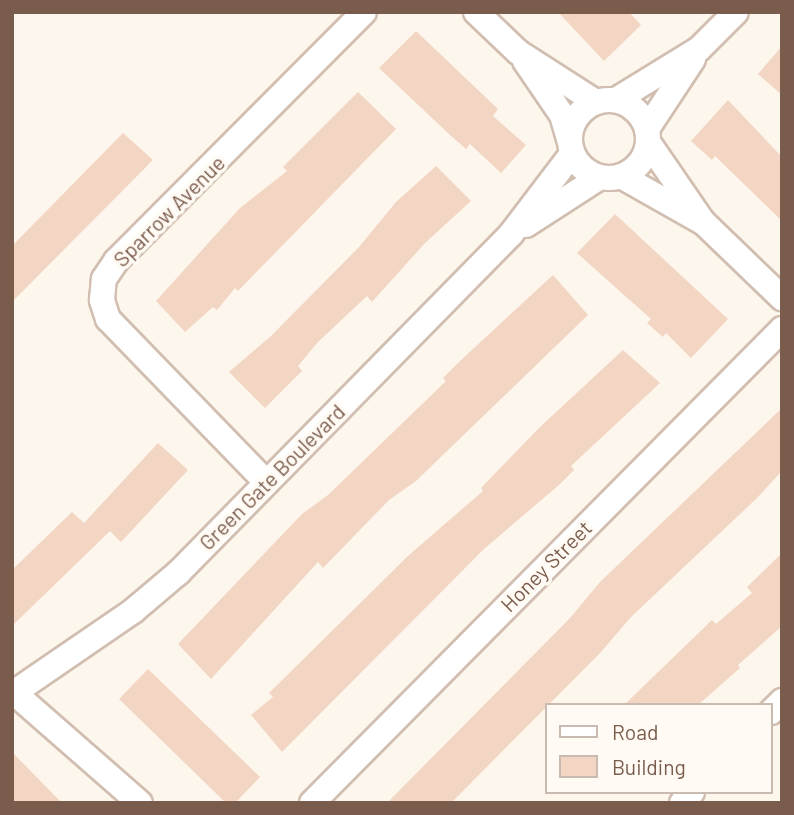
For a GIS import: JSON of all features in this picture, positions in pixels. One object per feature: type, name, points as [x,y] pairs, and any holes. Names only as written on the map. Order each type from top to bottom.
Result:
[{"type":"street","name":"Sparrow Avenue","points":[[266,482],[108,319],[102,300],[104,279],[116,261],[364,12]]},
{"type":"street","points":[[476,12],[518,52],[562,115],[571,147],[583,169],[611,177],[703,222]]},
{"type":"street","points":[[611,177],[640,163],[647,135],[699,49],[736,12]]},
{"type":"street","points":[[571,147],[576,116],[699,49]]},
{"type":"street","points":[[518,52],[606,101],[636,110],[647,135],[703,222],[782,298]]},
{"type":"street","name":"Green Gate Boulevard","points":[[13,693],[134,611],[266,482],[511,234],[571,147]]},
{"type":"street","name":"Green Gate Boulevard","points":[[511,234],[611,177]]},
{"type":"street","name":"Honey Street","points":[[312,803],[782,330]]},
{"type":"street","points":[[13,693],[140,803]]},
{"type":"building","points":[[558,12],[629,12],[641,25],[604,61]]},
{"type":"building","points":[[416,31],[498,109],[493,116],[526,145],[501,173],[470,144],[466,149],[379,68]]},
{"type":"building","points":[[782,46],[782,95],[758,74]]},
{"type":"building","points":[[358,92],[396,129],[238,291],[235,288],[217,310],[213,307],[185,332],[156,301],[240,208],[287,171],[283,167]]},
{"type":"building","points":[[728,100],[782,157],[782,221],[715,156],[712,160],[691,141]]},
{"type":"building","points":[[123,133],[153,160],[12,302],[12,246]]},
{"type":"building","points":[[436,166],[471,201],[425,243],[372,302],[367,296],[318,342],[298,366],[302,371],[265,408],[229,372],[271,336],[359,247],[396,202]]},
{"type":"building","points":[[615,214],[728,319],[691,358],[666,333],[663,337],[647,323],[651,319],[577,253]]},
{"type":"building","points":[[553,275],[588,315],[416,481],[389,500],[323,568],[318,562],[211,679],[178,644],[302,514],[328,495],[446,381],[443,378],[460,361]]},
{"type":"building","points":[[623,350],[660,383],[571,466],[574,470],[560,484],[484,549],[282,752],[251,715],[273,697],[269,693],[409,555],[483,491],[481,488],[540,427]]},
{"type":"building","points":[[782,408],[782,471],[756,499],[631,617],[601,652],[550,703],[546,703],[546,707],[451,803],[387,803],[570,618],[600,582]]},
{"type":"building","points":[[158,443],[188,470],[121,542],[110,531],[12,626],[12,570],[72,512],[84,523]]},
{"type":"building","points":[[782,553],[782,626],[738,665],[740,668],[700,703],[626,703],[712,620],[716,624],[752,593],[747,587]]},
{"type":"building","points":[[148,669],[260,777],[235,803],[226,803],[119,699]]},
{"type":"building","points":[[12,752],[62,803],[12,803]]}]
